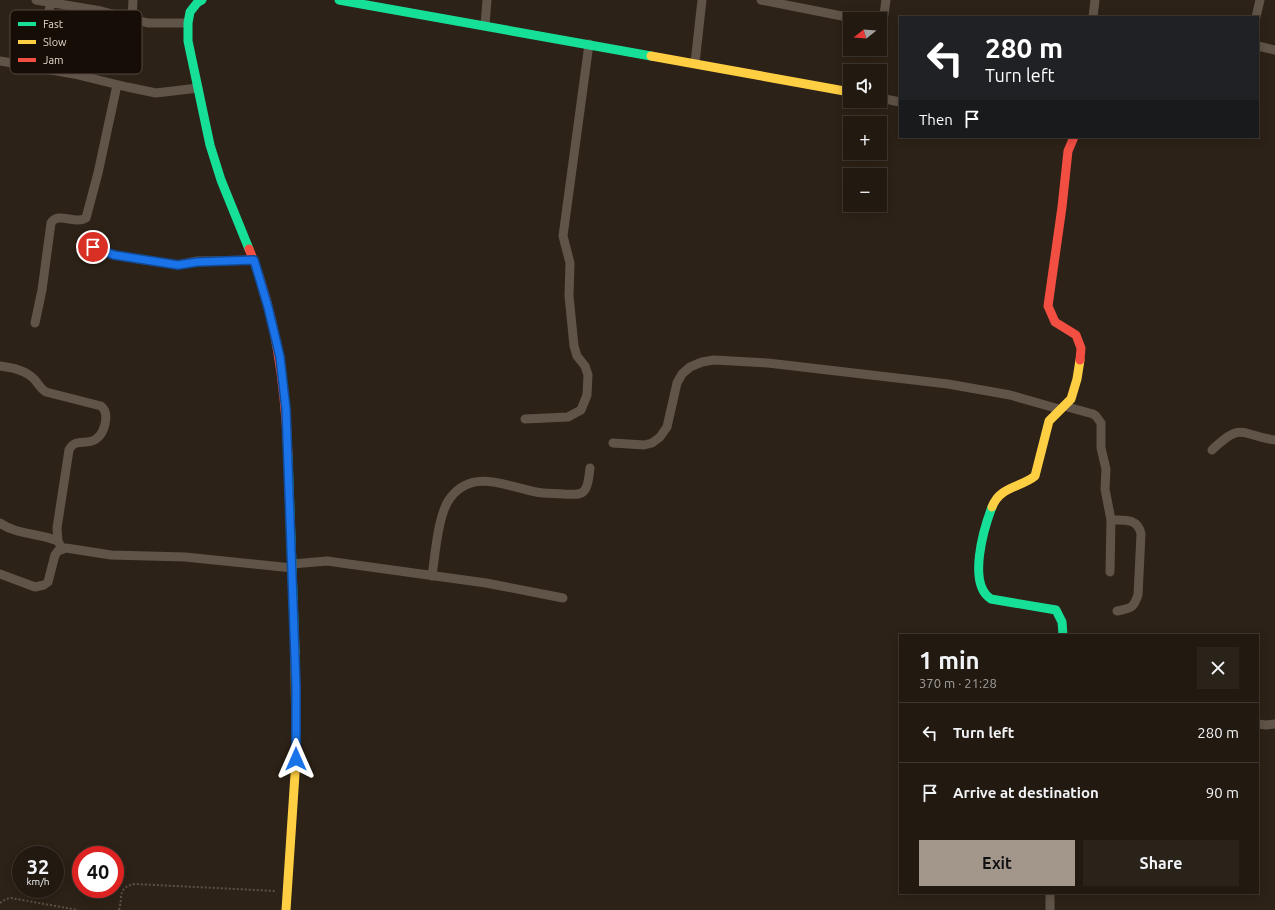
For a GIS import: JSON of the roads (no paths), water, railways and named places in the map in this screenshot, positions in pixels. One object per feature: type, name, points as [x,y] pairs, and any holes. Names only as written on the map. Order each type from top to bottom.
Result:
[{"type":"street","points":[[36,0],[90,10]]},
{"type":"street","points":[[132,10],[133,0]]},
{"type":"street","points":[[202,0],[190,11],[187,24],[188,41],[210,145],[220,180],[254,260],[268,307],[280,357],[286,409],[296,686],[296,759],[286,910]]},
{"type":"street","points":[[340,0],[843,91]]},
{"type":"street","points":[[485,26],[487,0]]},
{"type":"street","points":[[694,63],[702,0]]},
{"type":"street","points":[[761,0],[843,16]]},
{"type":"street","points":[[884,12],[886,0]]},
{"type":"street","points":[[1094,16],[1095,0]]},
{"type":"street","points":[[1256,16],[1260,0]]},
{"type":"street","points":[[49,10],[51,3]]},
{"type":"street","points":[[142,22],[187,24]]},
{"type":"street","points":[[525,419],[552,419],[572,416],[581,410],[587,395],[588,375],[585,366],[578,356],[574,346],[569,296],[570,263],[563,236],[589,44]]},
{"type":"street","points":[[1259,46],[1275,50]]},
{"type":"street","points":[[0,61],[10,63]]},
{"type":"street","points":[[74,74],[156,93],[198,88]]},
{"type":"street","points":[[35,323],[42,290],[51,223],[55,219],[60,218],[76,221],[86,218],[98,173],[117,85]]},
{"type":"street","points":[[887,99],[899,102]]},
{"type":"street","points":[[1063,634],[1063,622],[1061,615],[1056,610],[991,599],[984,595],[980,588],[979,577],[985,528],[992,506],[1008,487],[1031,480],[1035,476],[1039,467],[1049,421],[1052,416],[1071,399],[1074,391],[1081,354],[1080,344],[1076,335],[1057,324],[1052,319],[1048,306],[1062,207],[1068,151],[1074,138]]},
{"type":"street","points":[[93,247],[114,255],[178,265],[197,262],[254,260]]},
{"type":"street","points":[[613,443],[644,445],[652,443],[660,437],[667,427],[676,383],[682,374],[690,367],[702,362],[714,360],[768,363],[948,384],[1010,395],[1093,414],[1101,423],[1101,448],[1106,469],[1106,499],[1111,520],[1110,572]]},
{"type":"street","points":[[0,366],[16,369],[29,374],[42,390],[46,392],[101,406],[105,411],[106,420],[100,436],[94,441],[77,442],[71,447],[57,528],[60,545],[55,554],[48,582],[40,587],[35,587],[0,574]]},
{"type":"street","points":[[1212,450],[1224,438],[1237,432],[1252,433],[1275,440]]},
{"type":"street","points":[[432,576],[445,506],[457,491],[466,485],[482,481],[497,482],[536,492],[574,495],[581,493],[587,487],[590,468]]},
{"type":"street","points":[[1111,520],[1135,522],[1140,529],[1141,534],[1138,595],[1135,604],[1131,608],[1117,611]]},
{"type":"street","points":[[0,523],[21,532],[44,536],[66,548],[111,555],[185,557],[292,566],[327,561],[486,583],[563,598]]},
{"type":"street","points":[[1259,724],[1275,724]]},
{"type":"street","points":[[1050,894],[1050,910]]}]
